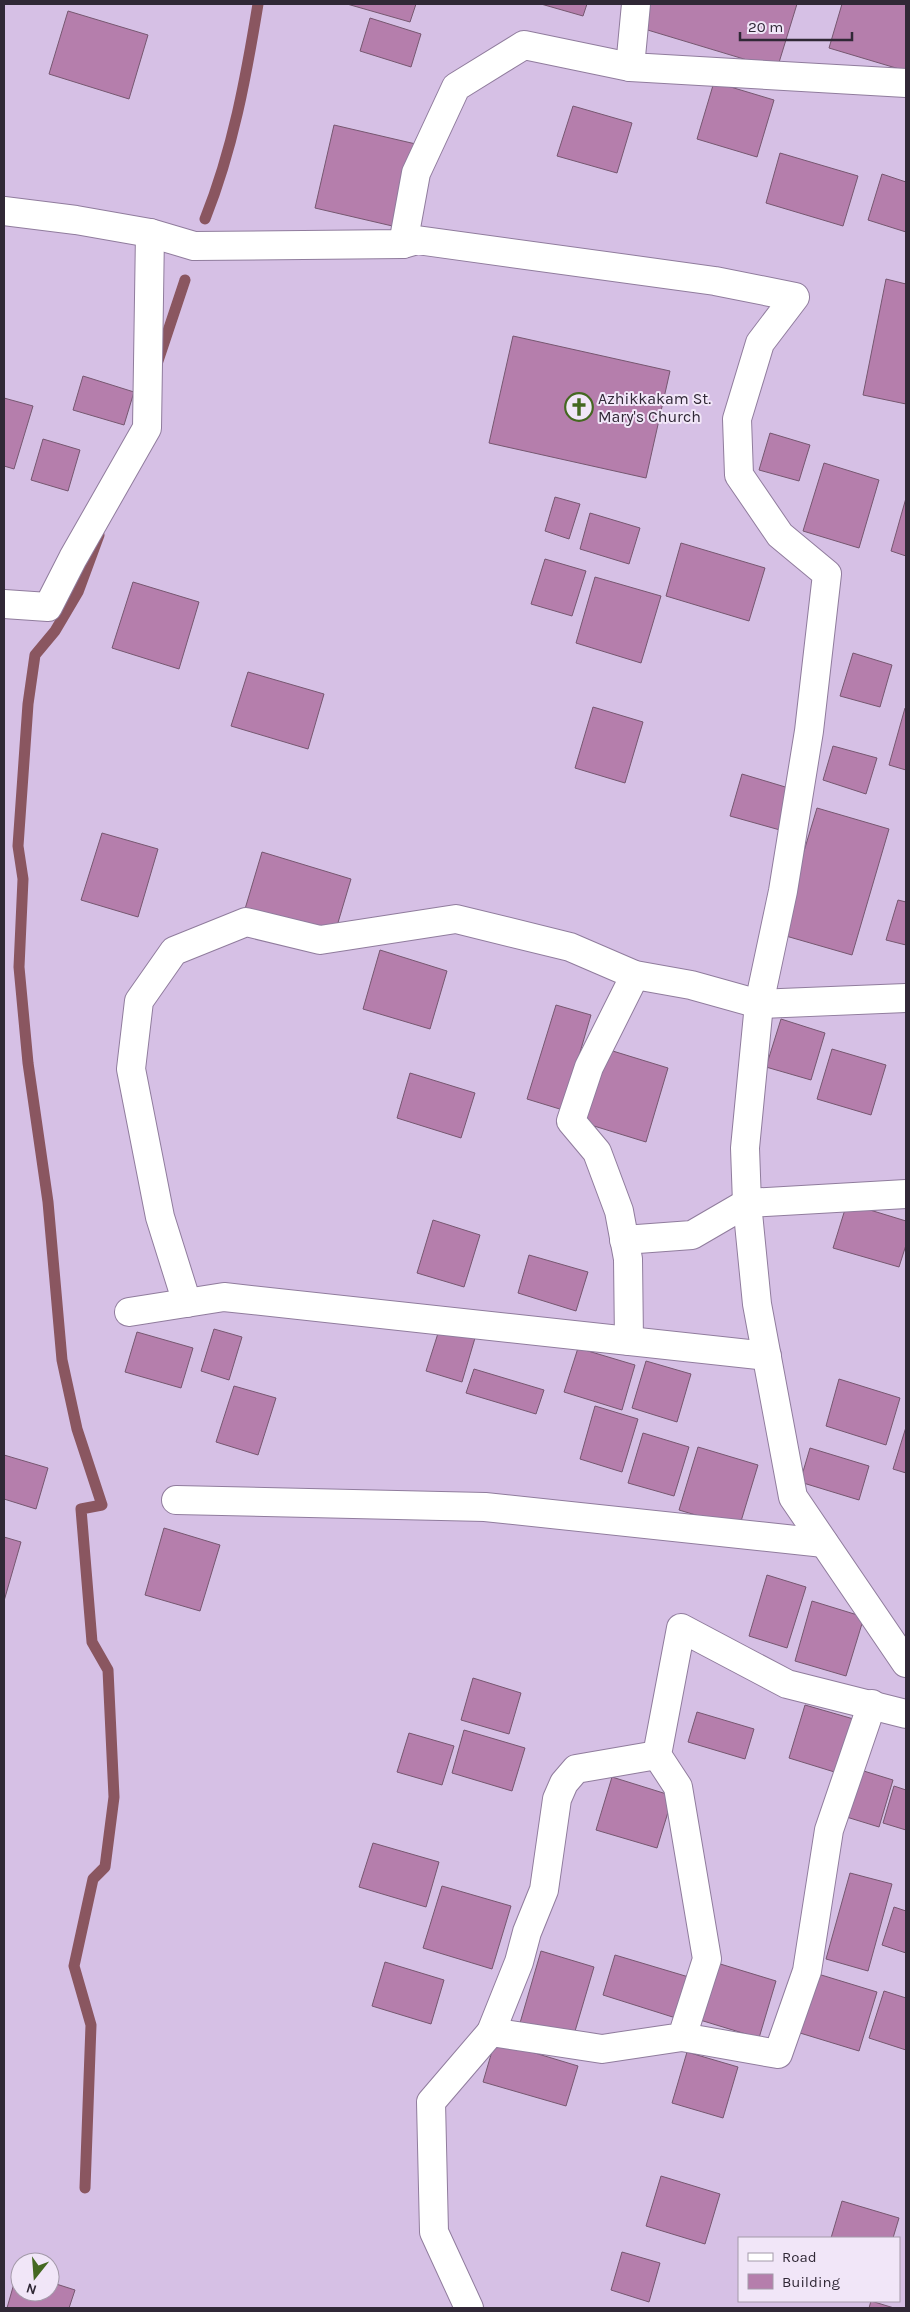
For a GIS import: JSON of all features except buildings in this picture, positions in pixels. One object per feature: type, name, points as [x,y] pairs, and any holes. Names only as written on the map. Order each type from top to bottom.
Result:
[{"type":"street","points":[[630,67],[636,4]]},
{"type":"street","points":[[403,244],[416,174],[456,87],[524,45],[630,67],[906,83]]},
{"type":"street","points":[[4,212],[76,220],[150,233],[194,246],[403,244],[417,240],[715,281],[795,297],[760,343],[737,419],[739,475],[780,536],[827,574],[809,731],[783,891],[759,1004],[745,1148],[747,1203],[757,1304],[793,1497],[906,1663]]},
{"type":"street","points":[[4,604],[48,607],[73,558],[148,428],[150,233]]},
{"type":"street","points":[[187,1303],[160,1216],[131,1069],[140,1001],[174,951],[246,922],[320,940],[456,919],[570,947],[635,976],[691,985],[759,1004],[906,998]]},
{"type":"street","points":[[629,1341],[628,1259],[619,1211],[597,1152],[571,1121],[589,1067],[635,976]]},
{"type":"street","points":[[624,1240],[692,1234],[747,1203],[906,1194]]},
{"type":"street","points":[[129,1312],[224,1297],[767,1356]]},
{"type":"street","points":[[176,1500],[485,1507],[824,1543]]},
{"type":"street","points":[[682,2037],[707,1959],[678,1787],[657,1755],[681,1628],[788,1684],[906,1714]]},
{"type":"street","points":[[492,2032],[602,2049],[682,2037],[778,2054],[807,1971],[829,1830],[872,1704]]},
{"type":"street","points":[[468,2308],[434,2232],[430,2102],[492,2032],[519,1962],[527,1932],[544,1890],[557,1799],[564,1783],[576,1769],[657,1755]]},
{"type":"waterway","points":[[205,219],[215,193],[238,113],[258,4]]},
{"type":"waterway","points":[[157,364],[185,280]]},
{"type":"waterway","points":[[85,2188],[91,2025],[74,1966],[93,1879],[105,1867],[114,1797],[108,1670],[92,1642],[81,1509],[102,1505],[77,1429],[62,1360],[48,1202],[28,1063],[19,967],[23,879],[18,846],[28,704],[35,655],[55,631],[78,592],[99,535]]},
{"type":"place","name":"Azhikkakam St. Mary's Church","points":[[579,407]]}]
